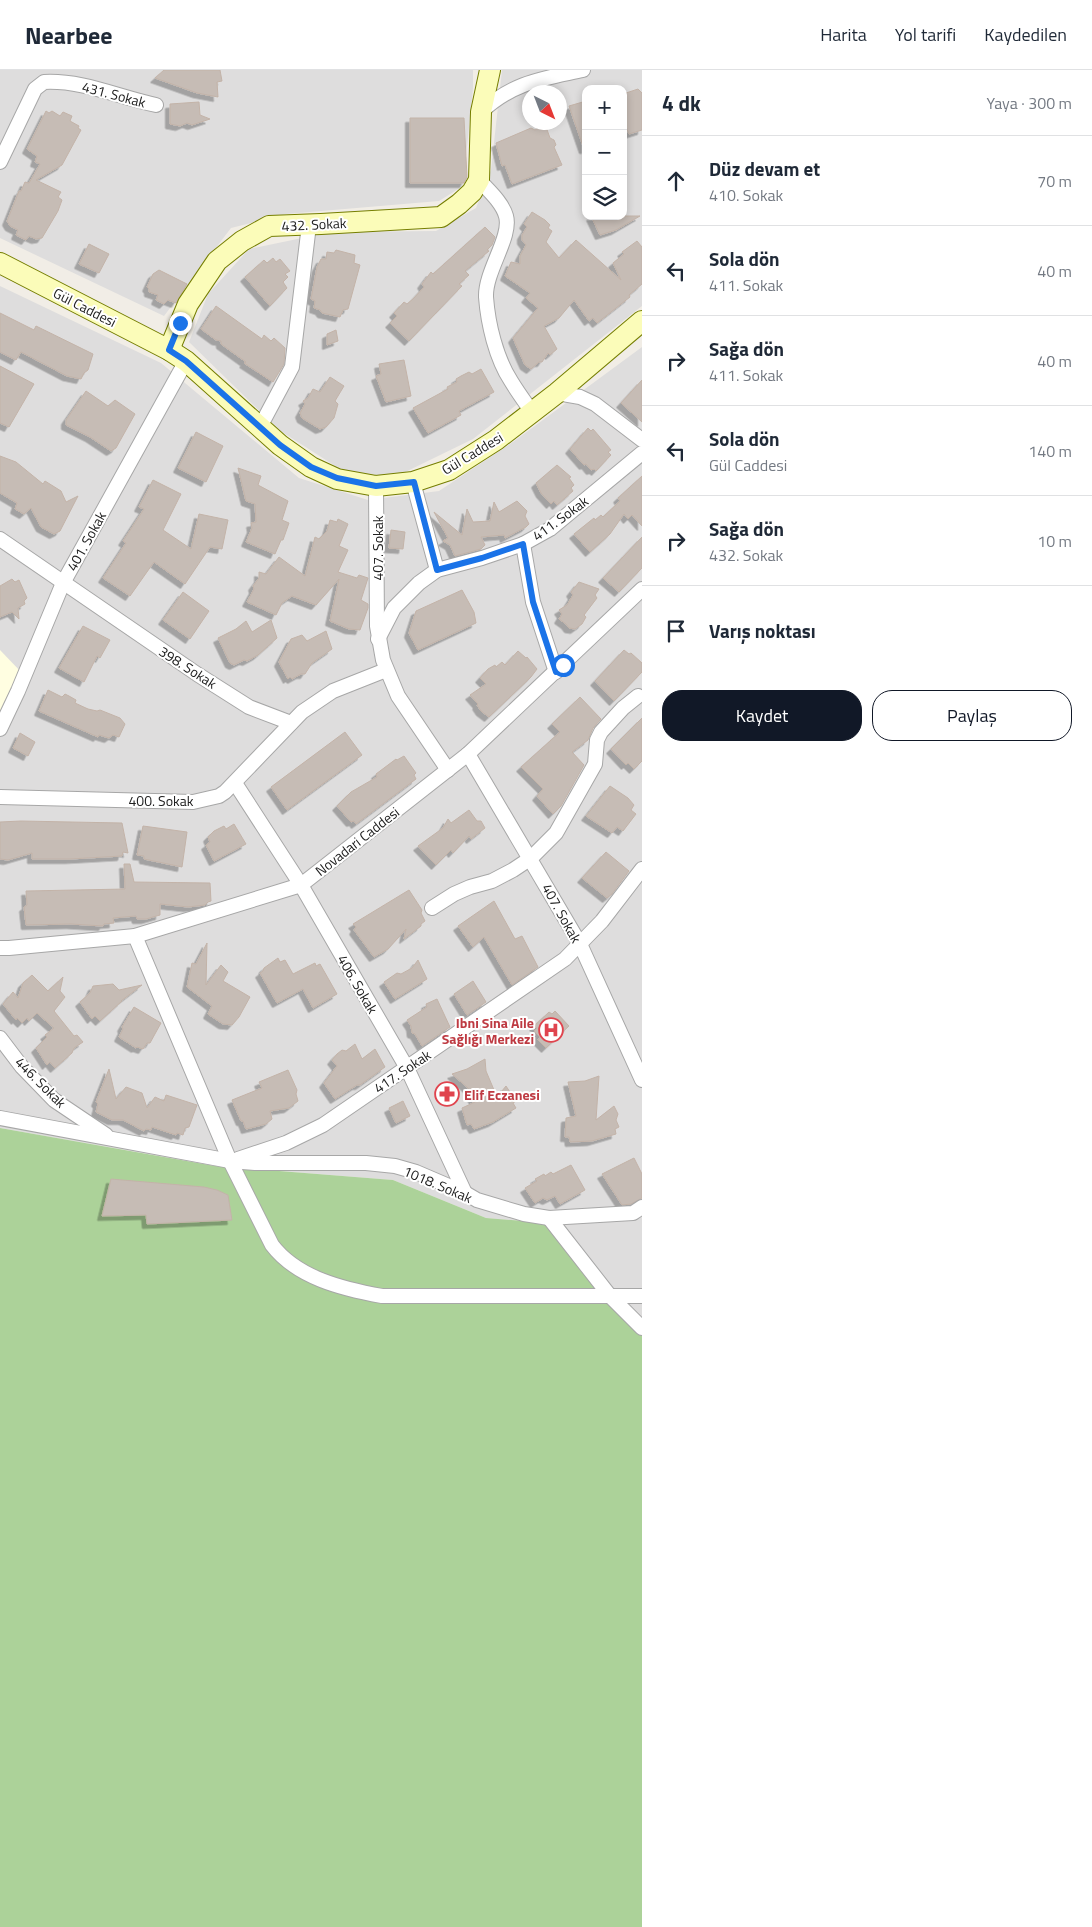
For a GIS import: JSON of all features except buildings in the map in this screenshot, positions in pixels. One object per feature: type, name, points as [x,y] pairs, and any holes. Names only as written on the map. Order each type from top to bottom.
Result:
[{"type":"main road","points":[[479,180],[481,112],[490,70]]},
{"type":"main road","name":"432. Sokak","points":[[177,355],[188,304],[217,261],[242,241],[269,226],[441,217],[472,192],[479,180]]},
{"type":"main road","name":"Gül Caddesi","points":[[0,263],[177,355],[280,445],[311,467],[337,478],[376,486],[414,482],[449,470],[496,440],[557,393],[642,321]]},
{"type":"street","points":[[481,112],[500,96],[525,83],[583,70]]},
{"type":"street","name":"431. Sokak","points":[[0,162],[35,89],[44,82],[72,84],[104,90],[131,100],[156,105]]},
{"type":"street","points":[[479,180],[495,198],[506,217],[506,232],[488,276],[486,296],[497,350],[510,379],[532,412]]},
{"type":"street","points":[[260,427],[292,367],[309,224]]},
{"type":"street","name":"401. Sokak","points":[[0,728],[18,691],[63,582],[177,355]]},
{"type":"street","points":[[557,393],[580,397],[594,404],[642,440]]},
{"type":"street","name":"411. Sokak","points":[[378,639],[394,608],[419,583],[437,570],[482,558],[523,544],[550,529],[642,454]]},
{"type":"street","points":[[414,482],[437,570]]},
{"type":"street","name":"407. Sokak","points":[[376,486],[378,639],[386,670],[398,696],[448,770]]},
{"type":"street","name":"398. Sokak","points":[[0,539],[196,674],[249,707],[291,723]]},
{"type":"street","points":[[523,544],[533,602],[556,672]]},
{"type":"street","name":"Novadari Caddesi","points":[[0,948],[135,936],[301,886],[468,754],[642,588]]},
{"type":"street","points":[[291,723],[302,712],[333,690],[386,670]]},
{"type":"street","points":[[432,908],[470,887],[506,873],[531,858],[556,833],[584,786],[594,764],[597,740],[601,732],[623,708],[638,696]]},
{"type":"street","name":"400. Sokak","points":[[0,797],[193,802],[219,796],[235,783],[291,723]]},
{"type":"street","name":"407. Sokak","points":[[468,754],[580,944],[642,1080]]},
{"type":"street","name":"406. Sokak","points":[[235,783],[301,886],[407,1068],[465,1193]]},
{"type":"street","name":"417. Sokak","points":[[230,1161],[286,1143],[323,1124],[565,959],[620,901],[642,869]]},
{"type":"street","points":[[135,936],[230,1161],[272,1245],[290,1265],[310,1275],[354,1291],[382,1296],[642,1296]]},
{"type":"street","name":"446. Sokak","points":[[0,1038],[22,1067],[54,1100],[110,1138]]},
{"type":"street","name":"1018. Sokak","points":[[0,1118],[230,1161],[255,1163],[366,1163],[395,1166],[416,1172],[477,1200],[524,1214],[549,1218],[633,1213],[642,1207]]},
{"type":"street","points":[[549,1218],[610,1296],[642,1328]]},
{"type":"shaded area","points":[[0,70],[473,70],[473,88],[463,186],[439,201],[286,214],[231,228],[164,316],[0,238]]},
{"type":"shaded area","points":[[502,70],[642,70],[642,306],[473,439],[395,477],[343,471],[279,430],[189,342],[208,294],[249,249],[331,232],[436,231],[476,208],[491,170]]},
{"type":"shaded area","points":[[0,286],[161,363],[299,478],[368,500],[439,491],[513,442],[642,347],[642,1323],[550,1223],[486,1218],[393,1180],[215,1166],[0,1128]]},
{"type":"shaded area","points":[[0,650],[23,674],[0,713]]},
{"type":"green space","points":[[0,1128],[215,1166],[393,1180],[486,1218],[550,1223],[642,1323],[642,1927],[0,1927]]},
{"type":"place","name":"Ibni Sina Aile Sağlığı Merkezi","points":[[551,1030]]},
{"type":"place","name":"Elif Eczanesi","points":[[447,1094]]},
{"type":"route","points":[[180,323],[169,350],[186,361],[280,445],[311,467],[337,478],[376,486],[414,482],[437,570],[482,558],[523,544],[533,602],[542,634],[556,672],[563,665]]}]
